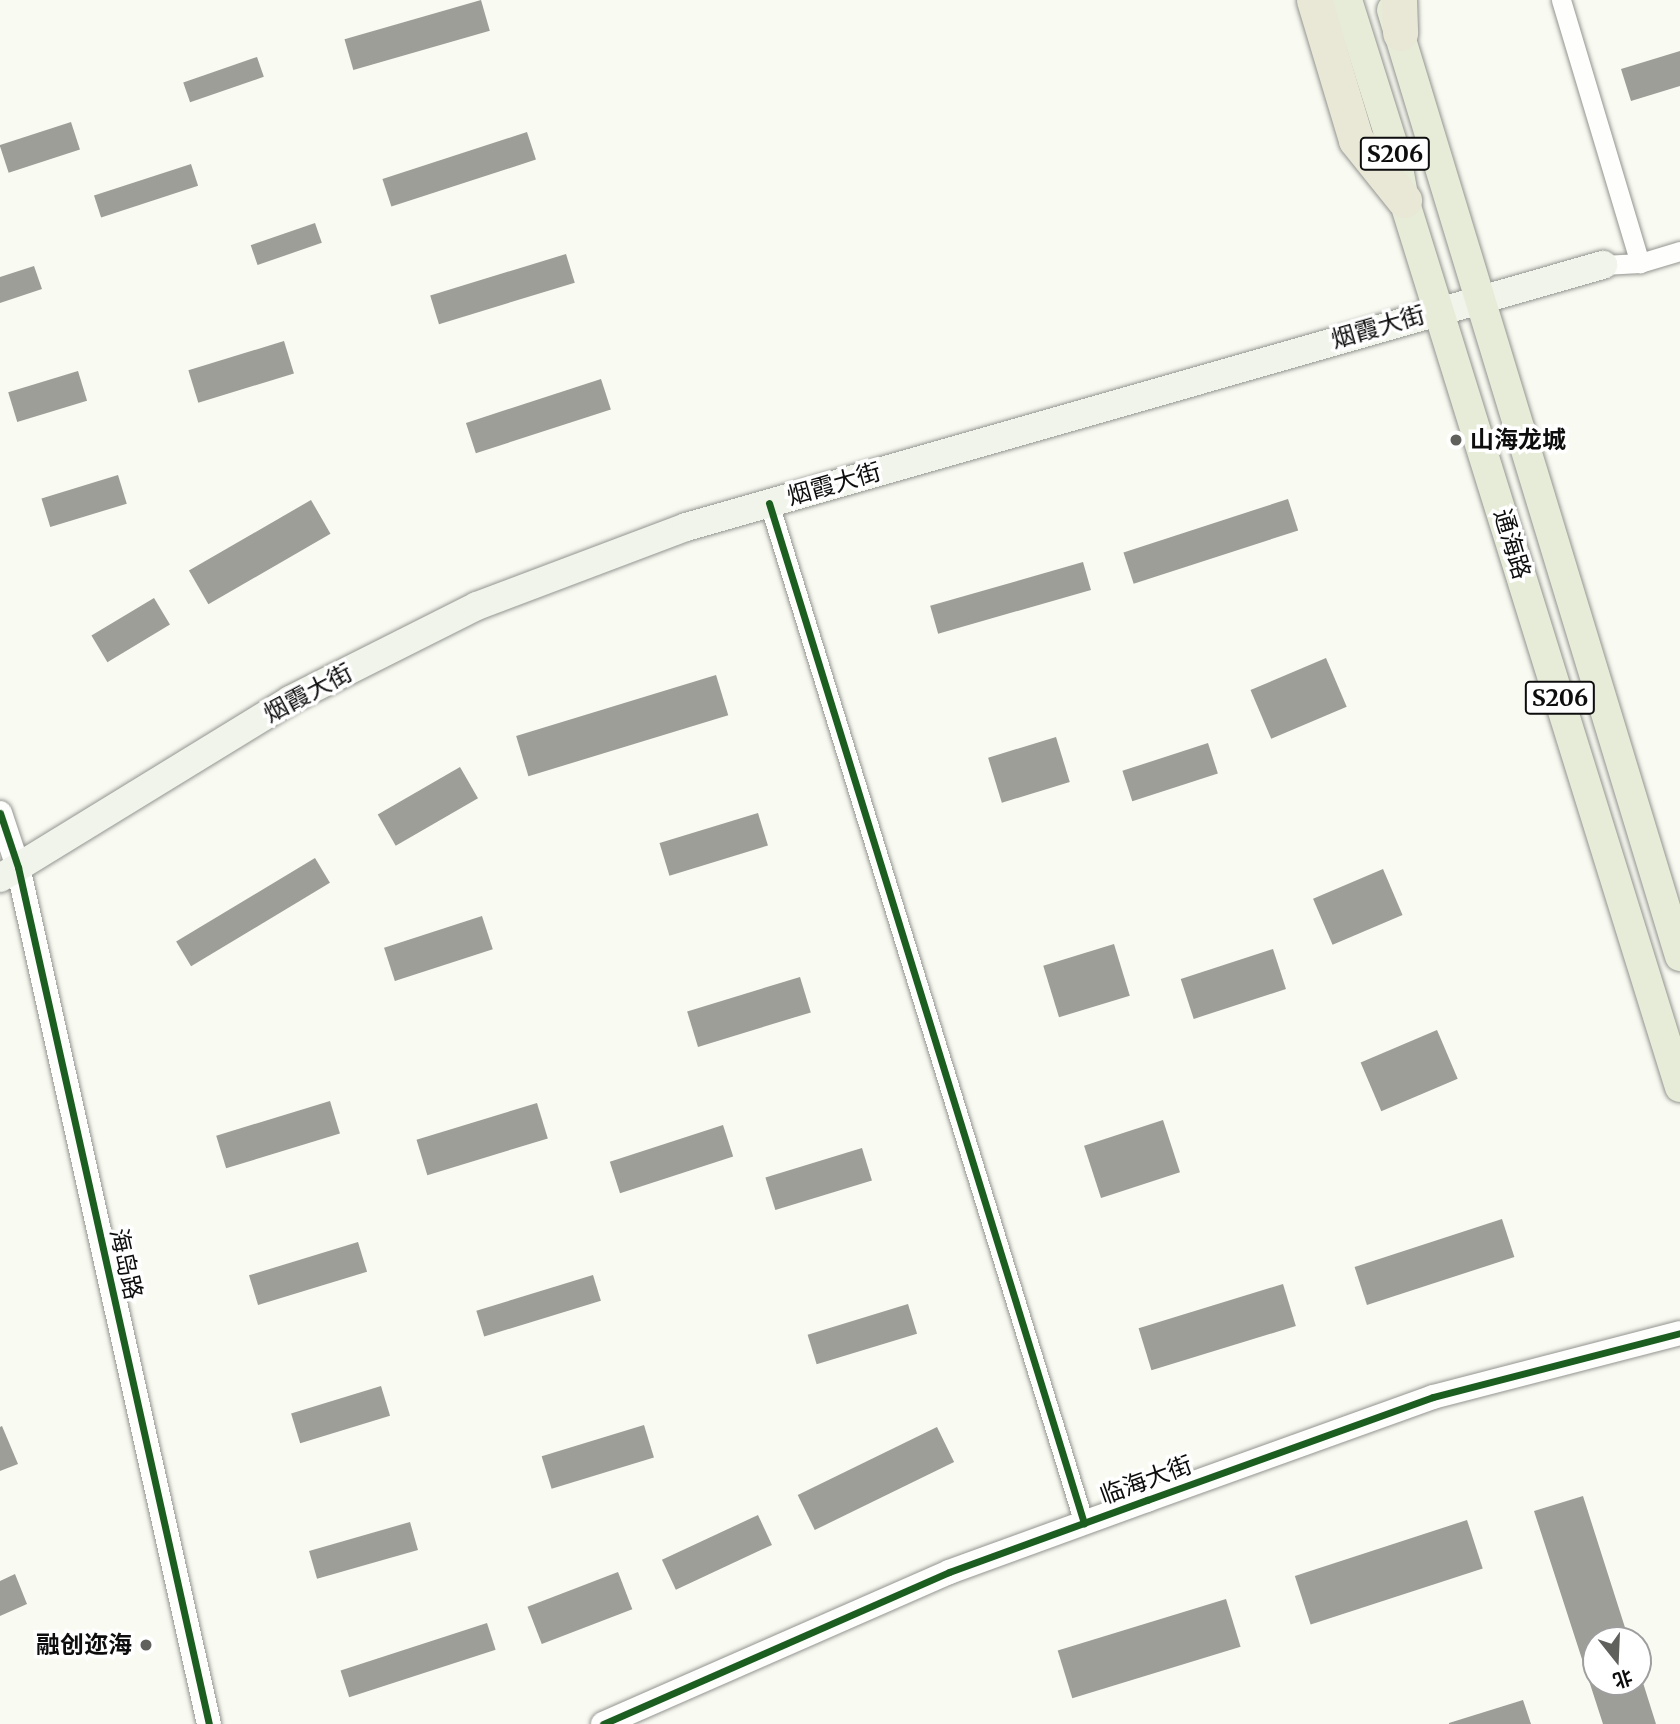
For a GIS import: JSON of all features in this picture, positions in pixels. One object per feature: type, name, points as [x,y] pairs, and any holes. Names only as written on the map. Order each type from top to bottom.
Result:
[{"type":"highway","points":[[1314,0],[1356,141],[1404,200]]},
{"type":"main road","name":"通海路","points":[[1347,0],[1395,152],[1404,200],[1680,1087]]},
{"type":"main road","name":"通海路","points":[[1397,7],[1680,956]]},
{"type":"main road","name":"烟霞大街","points":[[9,872],[290,700],[477,606],[686,527],[1481,296],[1604,265]]},
{"type":"street","points":[[1561,0],[1640,263]]},
{"type":"street","points":[[1604,265],[1640,263],[1680,250]]},
{"type":"street","points":[[769,503],[1084,1523]]},
{"type":"street","name":"海岛路","points":[[0,813],[9,872],[209,1724]]},
{"type":"street","name":"临海大街","points":[[603,1724],[949,1572],[1433,1397],[1680,1333]]},
{"type":"building","points":[[481,0],[490,31],[353,70],[345,39]]},
{"type":"building","points":[[1680,51],[1680,86],[1631,101],[1621,69]]},
{"type":"building","points":[[257,57],[264,77],[190,102],[183,82]]},
{"type":"building","points":[[71,122],[80,150],[9,173],[0,145]]},
{"type":"building","points":[[527,132],[536,160],[391,207],[382,179]]},
{"type":"building","points":[[191,164],[198,186],[101,217],[94,196]]},
{"type":"building","points":[[315,223],[322,243],[258,265],[251,245]]},
{"type":"building","points":[[566,254],[575,283],[439,324],[430,296]]},
{"type":"building","points":[[34,266],[42,289],[0,303],[0,277]]},
{"type":"building","points":[[284,341],[294,374],[198,403],[188,370]]},
{"type":"building","points":[[78,371],[87,401],[17,422],[8,392]]},
{"type":"building","points":[[601,379],[611,409],[476,453],[466,423]]},
{"type":"building","points":[[118,475],[127,504],[50,527],[41,498]]},
{"type":"building","points":[[1288,499],[1298,530],[1134,584],[1123,552]]},
{"type":"building","points":[[311,500],[330,534],[208,604],[189,570]]},
{"type":"building","points":[[1083,562],[1091,590],[938,634],[930,606]]},
{"type":"building","points":[[154,598],[170,625],[107,662],[91,636]]},
{"type":"building","points":[[1326,658],[1347,707],[1271,739],[1251,690]]},
{"type":"building","points":[[716,675],[728,715],[528,776],[516,736]]},
{"type":"building","points":[[1056,737],[1070,782],[1002,803],[988,758]]},
{"type":"building","points":[[1208,743],[1218,773],[1132,801],[1122,771]]},
{"type":"building","points":[[460,767],[478,798],[396,846],[378,815]]},
{"type":"building","points":[[758,813],[768,846],[669,876],[660,843]]},
{"type":"building","points":[[315,858],[330,883],[191,966],[176,941]]},
{"type":"building","points":[[1383,869],[1403,915],[1333,945],[1313,899]]},
{"type":"building","points":[[482,916],[493,949],[395,981],[384,948]]},
{"type":"building","points":[[1114,944],[1130,996],[1059,1017],[1043,966]]},
{"type":"building","points":[[1273,949],[1286,989],[1194,1019],[1181,979]]},
{"type":"building","points":[[800,977],[811,1012],[698,1047],[687,1011]]},
{"type":"building","points":[[1437,1030],[1458,1079],[1381,1111],[1361,1062]]},
{"type":"building","points":[[330,1101],[340,1134],[226,1168],[216,1136]]},
{"type":"building","points":[[537,1103],[548,1138],[427,1175],[417,1140]]},
{"type":"building","points":[[1163,1120],[1180,1172],[1101,1198],[1084,1146]]},
{"type":"building","points":[[723,1125],[733,1156],[620,1193],[610,1162]]},
{"type":"building","points":[[862,1148],[872,1181],[775,1210],[765,1178]]},
{"type":"building","points":[[1502,1219],[1514,1257],[1367,1305],[1355,1267]]},
{"type":"building","points":[[358,1242],[367,1272],[258,1305],[249,1275]]},
{"type":"building","points":[[593,1275],[601,1301],[484,1336],[476,1311]]},
{"type":"building","points":[[1283,1284],[1296,1326],[1151,1370],[1139,1328]]},
{"type":"building","points":[[908,1304],[917,1334],[817,1364],[808,1335]]},
{"type":"building","points":[[381,1386],[390,1416],[300,1443],[291,1413]]},
{"type":"building","points":[[644,1425],[654,1458],[552,1489],[542,1456]]},
{"type":"building","points":[[2,1426],[18,1464],[0,1471],[0,1427]]},
{"type":"building","points":[[937,1427],[954,1462],[815,1530],[798,1495]]},
{"type":"building","points":[[1583,1496],[1625,1626],[1582,1626],[1582,1659],[1534,1511]]},
{"type":"building","points":[[758,1515],[772,1545],[676,1590],[662,1560]]},
{"type":"building","points":[[1467,1520],[1483,1569],[1311,1624],[1295,1576]]},
{"type":"building","points":[[410,1522],[418,1550],[317,1579],[309,1551]]},
{"type":"building","points":[[618,1572],[632,1609],[542,1644],[527,1607]]},
{"type":"building","points":[[15,1574],[27,1604],[0,1616],[0,1581]]},
{"type":"building","points":[[1226,1599],[1241,1647],[1072,1698],[1058,1650]]},
{"type":"building","points":[[487,1623],[496,1650],[349,1697],[341,1671]]},
{"type":"building","points":[[1594,1696],[1647,1696],[1656,1724],[1603,1724]]},
{"type":"building","points":[[1523,1700],[1531,1724],[1449,1724],[1449,1723]]},
{"type":"cycle path","points":[[769,503],[1084,1523]]},
{"type":"cycle path","points":[[0,813],[18,867],[209,1724]]},
{"type":"cycle path","points":[[603,1724],[949,1572],[1147,1500],[1433,1397],[1680,1333]]},
{"type":"place","name":"山海龙城","points":[[1456,440]]},
{"type":"place","name":"融创迩海","points":[[146,1645]]}]
